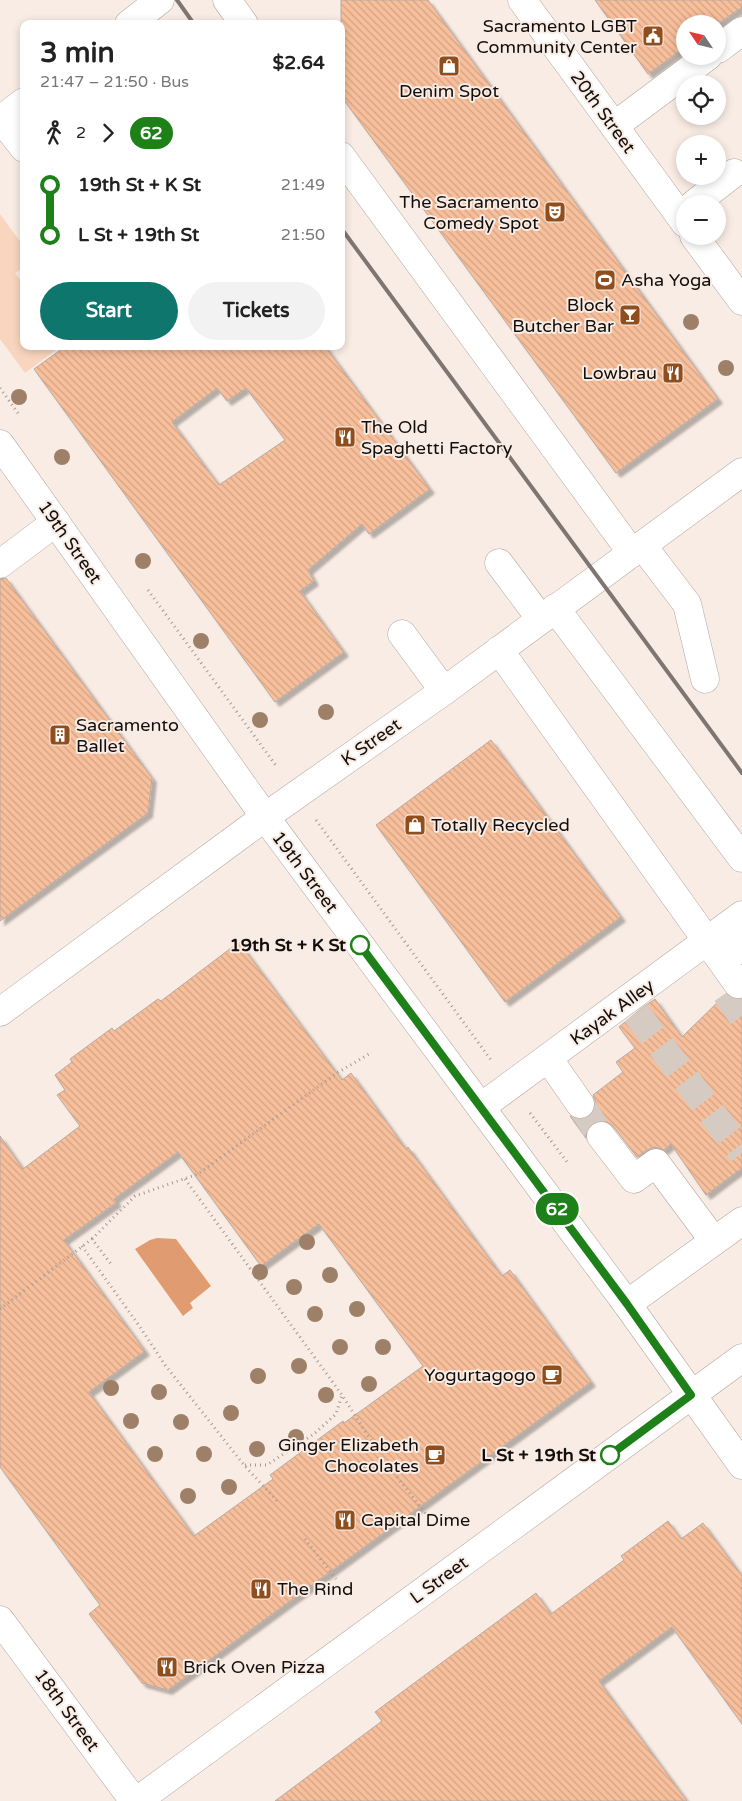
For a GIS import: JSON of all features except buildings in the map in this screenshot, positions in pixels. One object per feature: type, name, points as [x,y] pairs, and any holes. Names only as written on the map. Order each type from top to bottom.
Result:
[{"type":"main road","points":[[134,20],[160,0]]},
{"type":"main road","points":[[227,0],[241,20]]},
{"type":"main road","name":"20th Street","points":[[522,0],[614,126],[676,204]]},
{"type":"main road","points":[[726,43],[742,31]]},
{"type":"main road","points":[[614,126],[696,65]]},
{"type":"main road","points":[[20,105],[1,119],[20,143]]},
{"type":"main road","points":[[345,161],[637,549],[687,604],[706,678]]},
{"type":"main road","points":[[710,195],[734,172]]},
{"type":"main road","name":"20th Street","points":[[705,245],[742,301]]},
{"type":"main road","name":"19th Street","points":[[0,444],[265,817],[627,1304],[742,1464]]},
{"type":"main road","name":"K Street","points":[[0,1012],[265,817],[444,690],[742,472]]},
{"type":"main road","points":[[0,564],[56,522]]},
{"type":"main road","points":[[499,563],[548,613],[742,858]]},
{"type":"main road","points":[[402,634],[444,690]]},
{"type":"main road","points":[[499,650],[718,934],[742,950]]},
{"type":"main road","points":[[718,934],[732,989]]},
{"type":"main road","name":"Kayak Alley","points":[[481,1107],[548,1058],[631,1007],[718,934]]},
{"type":"main road","points":[[548,1058],[580,1104]]},
{"type":"main road","points":[[601,1136],[634,1179],[656,1163],[714,1240]]},
{"type":"main road","points":[[627,1304],[742,1220]]},
{"type":"main road","name":"L Street","points":[[135,1801],[742,1358]]},
{"type":"main road","name":"18th Street","points":[[0,1620],[135,1801]]},
{"type":"path","points":[[0,388],[23,420]]},
{"type":"path","points":[[146,587],[568,1165]]},
{"type":"path","points":[[0,1309],[92,1239],[135,1196],[198,1174],[337,1073],[369,1054]]},
{"type":"path","points":[[185,1179],[342,1395],[374,1444]]},
{"type":"path","points":[[92,1239],[112,1264]]},
{"type":"path","points":[[82,1246],[165,1365],[244,1465],[278,1501]]},
{"type":"path","points":[[244,1465],[267,1465],[300,1444],[336,1414],[342,1395]]},
{"type":"path","points":[[396,1477],[426,1514]]},
{"type":"path","points":[[305,1539],[336,1580]]},
{"type":"shaded area","points":[[0,214],[20,242],[20,270],[15,273],[20,280],[20,350],[56,350],[25,373],[0,339]]},
{"type":"shaded area","points":[[157,1238],[176,1239],[211,1286],[190,1303],[193,1308],[183,1316],[135,1249]]},
{"type":"tunnel","points":[[726,993],[742,1016]]},
{"type":"tunnel","points":[[636,1013],[742,1153]]},
{"type":"tunnel","points":[[580,1104],[601,1136]]},
{"type":"railway","points":[[177,0],[191,20]]},
{"type":"railway","points":[[345,233],[742,773]]},
{"type":"bus line","name":"62","points":[[360,945],[627,1304],[691,1395],[610,1455]]},
{"type":"place","name":"Sacramento LGBT Community Center","points":[[653,36]]},
{"type":"place","name":"Denim Spot","points":[[449,66]]},
{"type":"place","name":"The Sacramento Comedy Spot","points":[[555,212]]},
{"type":"place","name":"Asha Yoga","points":[[605,280]]},
{"type":"place","name":"Block Butcher Bar","points":[[630,315]]},
{"type":"place","name":"Lowbrau","points":[[673,373]]},
{"type":"place","name":"The Old Spaghetti Factory","points":[[345,437]]},
{"type":"place","name":"Sacramento Ballet","points":[[60,735]]},
{"type":"place","name":"Totally Recycled","points":[[415,825]]},
{"type":"place","name":"19th St + K St","points":[[360,945]]},
{"type":"place","name":"Yogurtagogo","points":[[552,1375]]},
{"type":"place","name":"Ginger Elizabeth Chocolates","points":[[435,1455]]},
{"type":"place","name":"L St + 19th St","points":[[610,1455]]},
{"type":"place","name":"Capital Dime","points":[[345,1520]]},
{"type":"place","name":"The Rind","points":[[261,1589]]},
{"type":"place","name":"Brick Oven Pizza","points":[[167,1667]]}]
